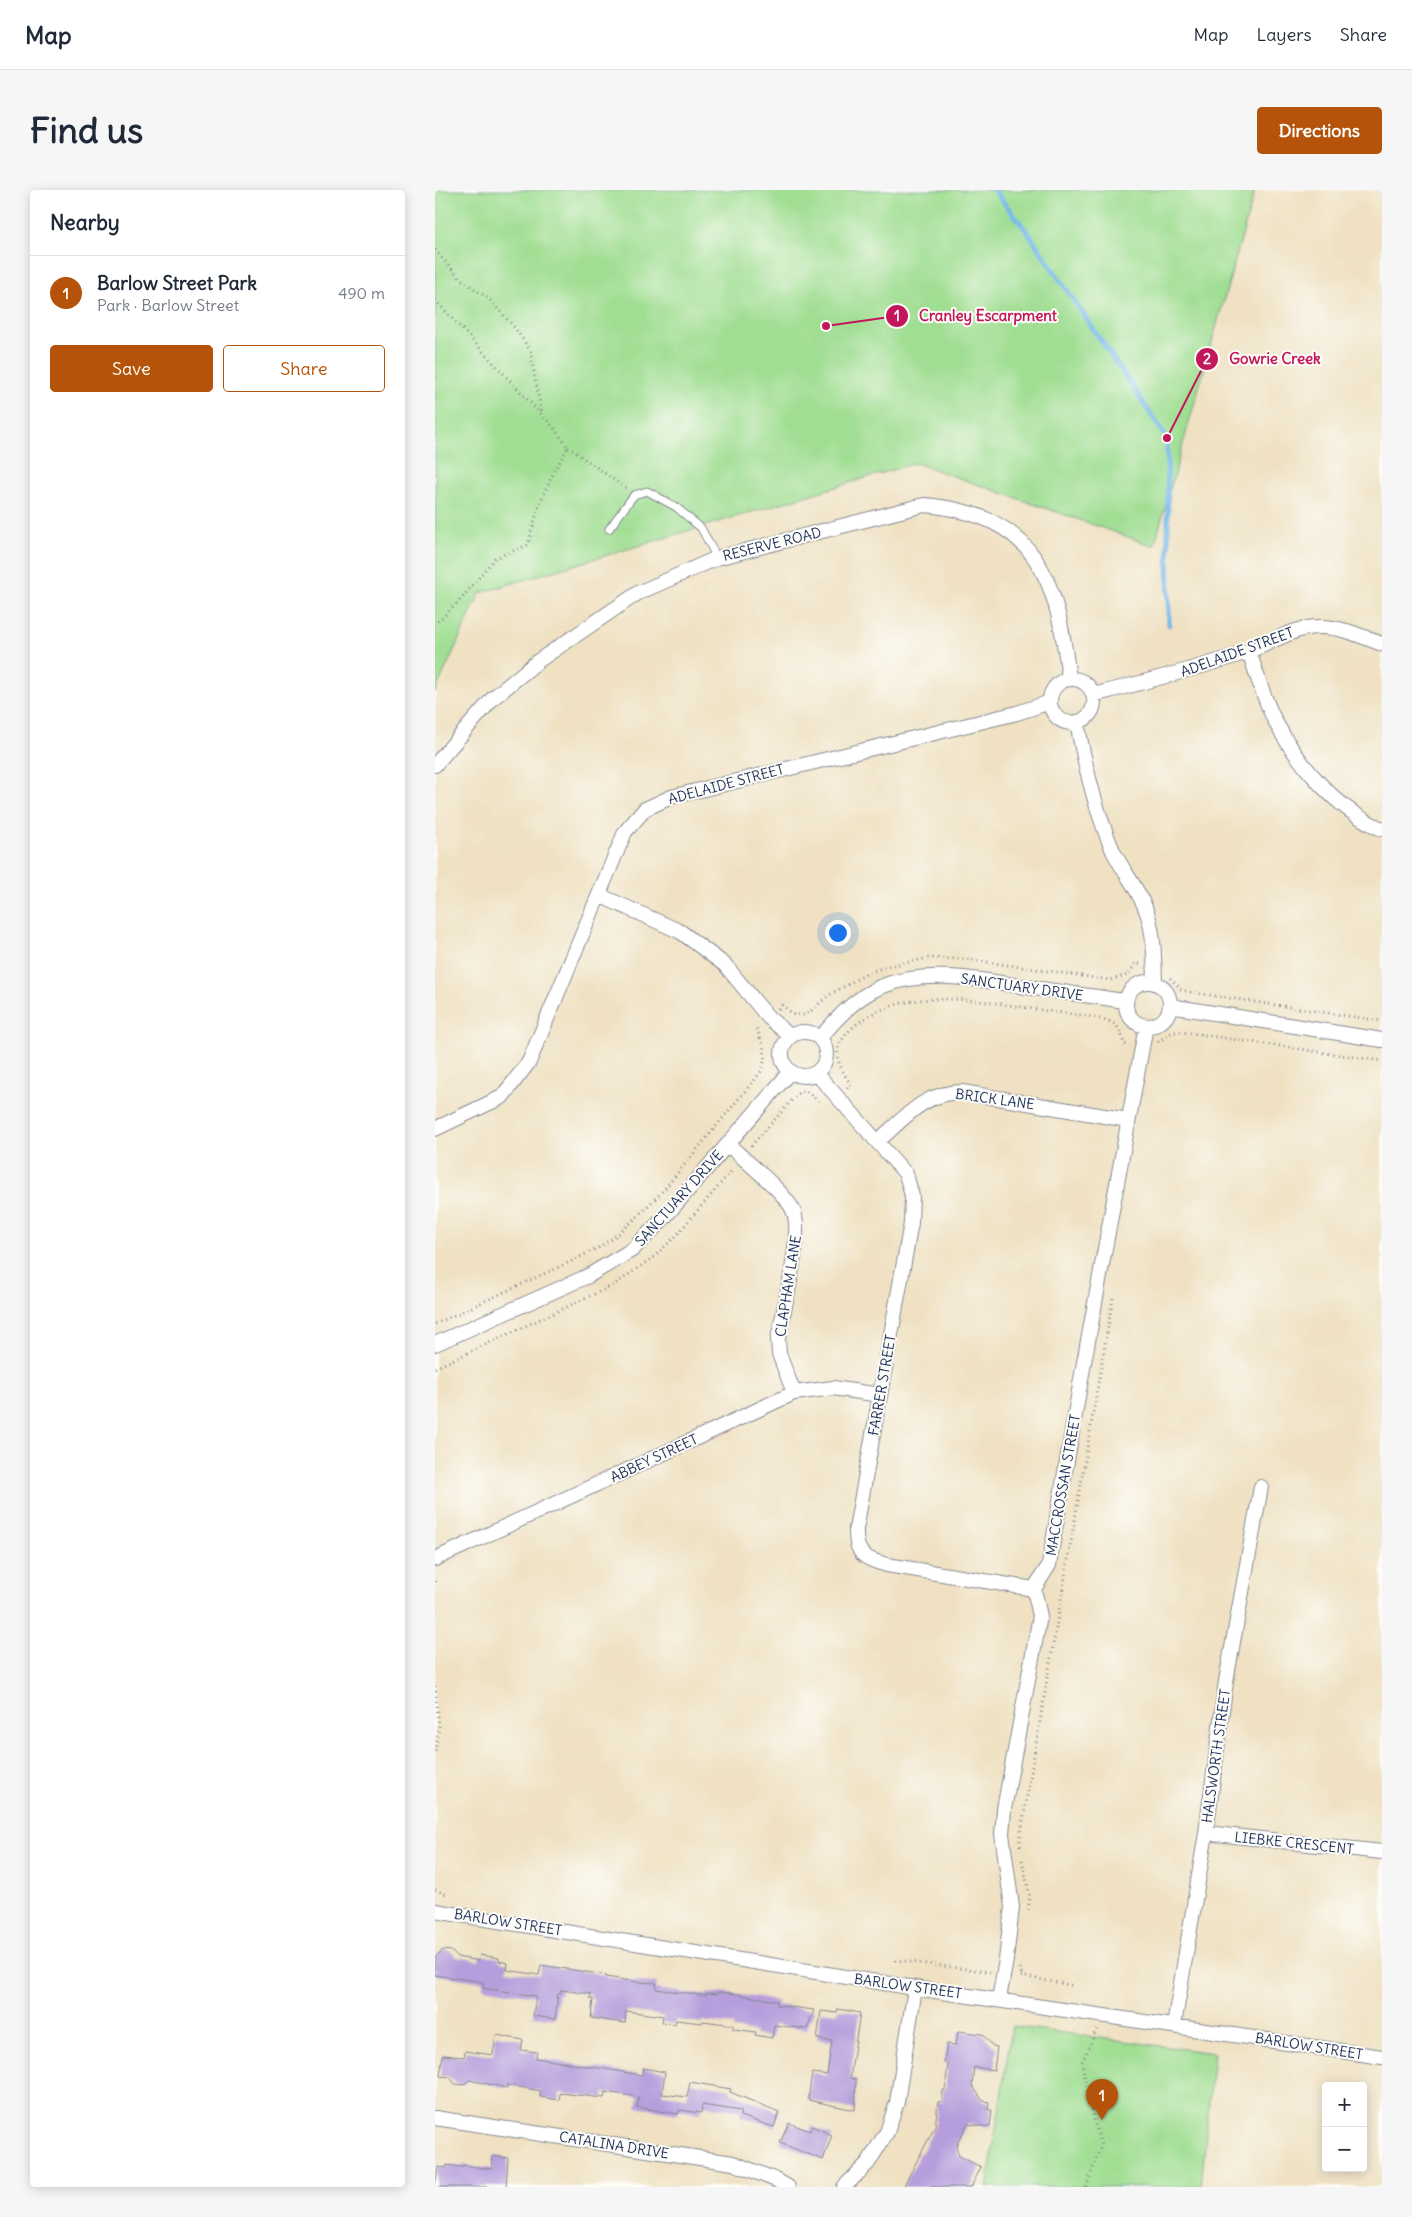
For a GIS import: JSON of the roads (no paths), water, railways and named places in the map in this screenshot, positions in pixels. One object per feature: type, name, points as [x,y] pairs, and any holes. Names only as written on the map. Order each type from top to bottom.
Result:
[{"type":"street","name":"RESERVE ROAD","points":[[435,765],[493,698],[538,661],[638,593],[717,558],[924,505],[971,512],[1004,528],[1027,547],[1049,583],[1064,639],[1069,679]]},
{"type":"street","name":"ADELAIDE STREET","points":[[1093,695],[1166,677],[1249,651],[1293,632],[1321,626],[1382,644]]},
{"type":"street","points":[[1249,651],[1259,682],[1276,722],[1301,762],[1343,806],[1382,829]]},
{"type":"street","points":[[1069,679],[1081,681],[1093,695],[1092,709],[1084,719],[1077,722],[1064,722],[1059,719],[1051,708],[1050,702],[1053,690],[1057,685],[1069,679]]},
{"type":"street","name":"ADELAIDE STREET","points":[[435,1129],[502,1097],[529,1062],[625,832],[645,809],[671,797],[1017,712],[1050,702]]},
{"type":"street","points":[[1077,722],[1088,779],[1097,807],[1113,851],[1141,898],[1151,928],[1155,983]]},
{"type":"street","points":[[599,895],[681,932],[725,965],[768,1017],[790,1036]]},
{"type":"street","name":"SANCTUARY DRIVE","points":[[820,1038],[847,1007],[879,988],[913,979],[942,977],[978,979],[1125,1001]]},
{"type":"street","points":[[1145,982],[1155,983],[1167,992],[1170,1006],[1167,1015],[1162,1021],[1146,1026],[1136,1023],[1130,1018],[1125,1001],[1131,988],[1145,982]]},
{"type":"street","points":[[1170,1006],[1382,1040]]},
{"type":"street","name":"MACCROSSAN STREET","points":[[1034,1589],[1049,1564],[1146,1026]]},
{"type":"street","points":[[804,1032],[811,1033],[820,1038],[824,1044],[825,1060],[816,1073],[804,1077],[790,1072],[784,1066],[781,1052],[784,1042],[790,1036],[804,1032]]},
{"type":"street","name":"SANCTUARY DRIVE","points":[[435,1344],[588,1276],[631,1250],[663,1219],[790,1072]]},
{"type":"street","name":"FARRER STREET","points":[[816,1073],[906,1174],[910,1185],[913,1208],[856,1529],[856,1543],[861,1553],[869,1560],[887,1565],[1034,1589]]},
{"type":"street","name":"BRICK LANE","points":[[878,1141],[923,1102],[949,1092],[962,1092],[1128,1120]]},
{"type":"street","name":"CLAPHAM LANE","points":[[728,1144],[786,1200],[795,1217],[797,1227],[795,1244],[779,1339],[779,1354],[794,1392]]},
{"type":"street","name":"ABBEY STREET","points":[[435,1559],[794,1392],[833,1388],[879,1395]]},
{"type":"street","name":"HALSWORTH STREET","points":[[1174,2026],[1206,1833],[1226,1681],[1261,1487]]},
{"type":"street","points":[[999,1999],[1012,1907],[1002,1834],[1004,1809],[1040,1616],[1034,1589]]},
{"type":"street","name":"LIEBKE CRESCENT","points":[[1206,1833],[1382,1852]]},
{"type":"street","name":"BARLOW STREET","points":[[435,1911],[915,1988],[1382,2057]]},
{"type":"street","points":[[844,2187],[868,2163],[887,2132],[897,2102],[915,1988]]},
{"type":"street","name":"CATALINA DRIVE","points":[[435,2118],[733,2163],[776,2180],[788,2187]]},
{"type":"lane","points":[[609,529],[634,495],[647,491],[676,507],[701,528],[717,558]]},
{"type":"waterway","points":[[994,190],[1029,234],[1167,438],[1169,625]]},
{"type":"place","name":"Cranley Escarpment","points":[[826,326]]},
{"type":"place","name":"Gowrie Creek","points":[[1167,438]]},
{"type":"place","name":"Barlow Street Park","points":[[1102,2120]]}]
